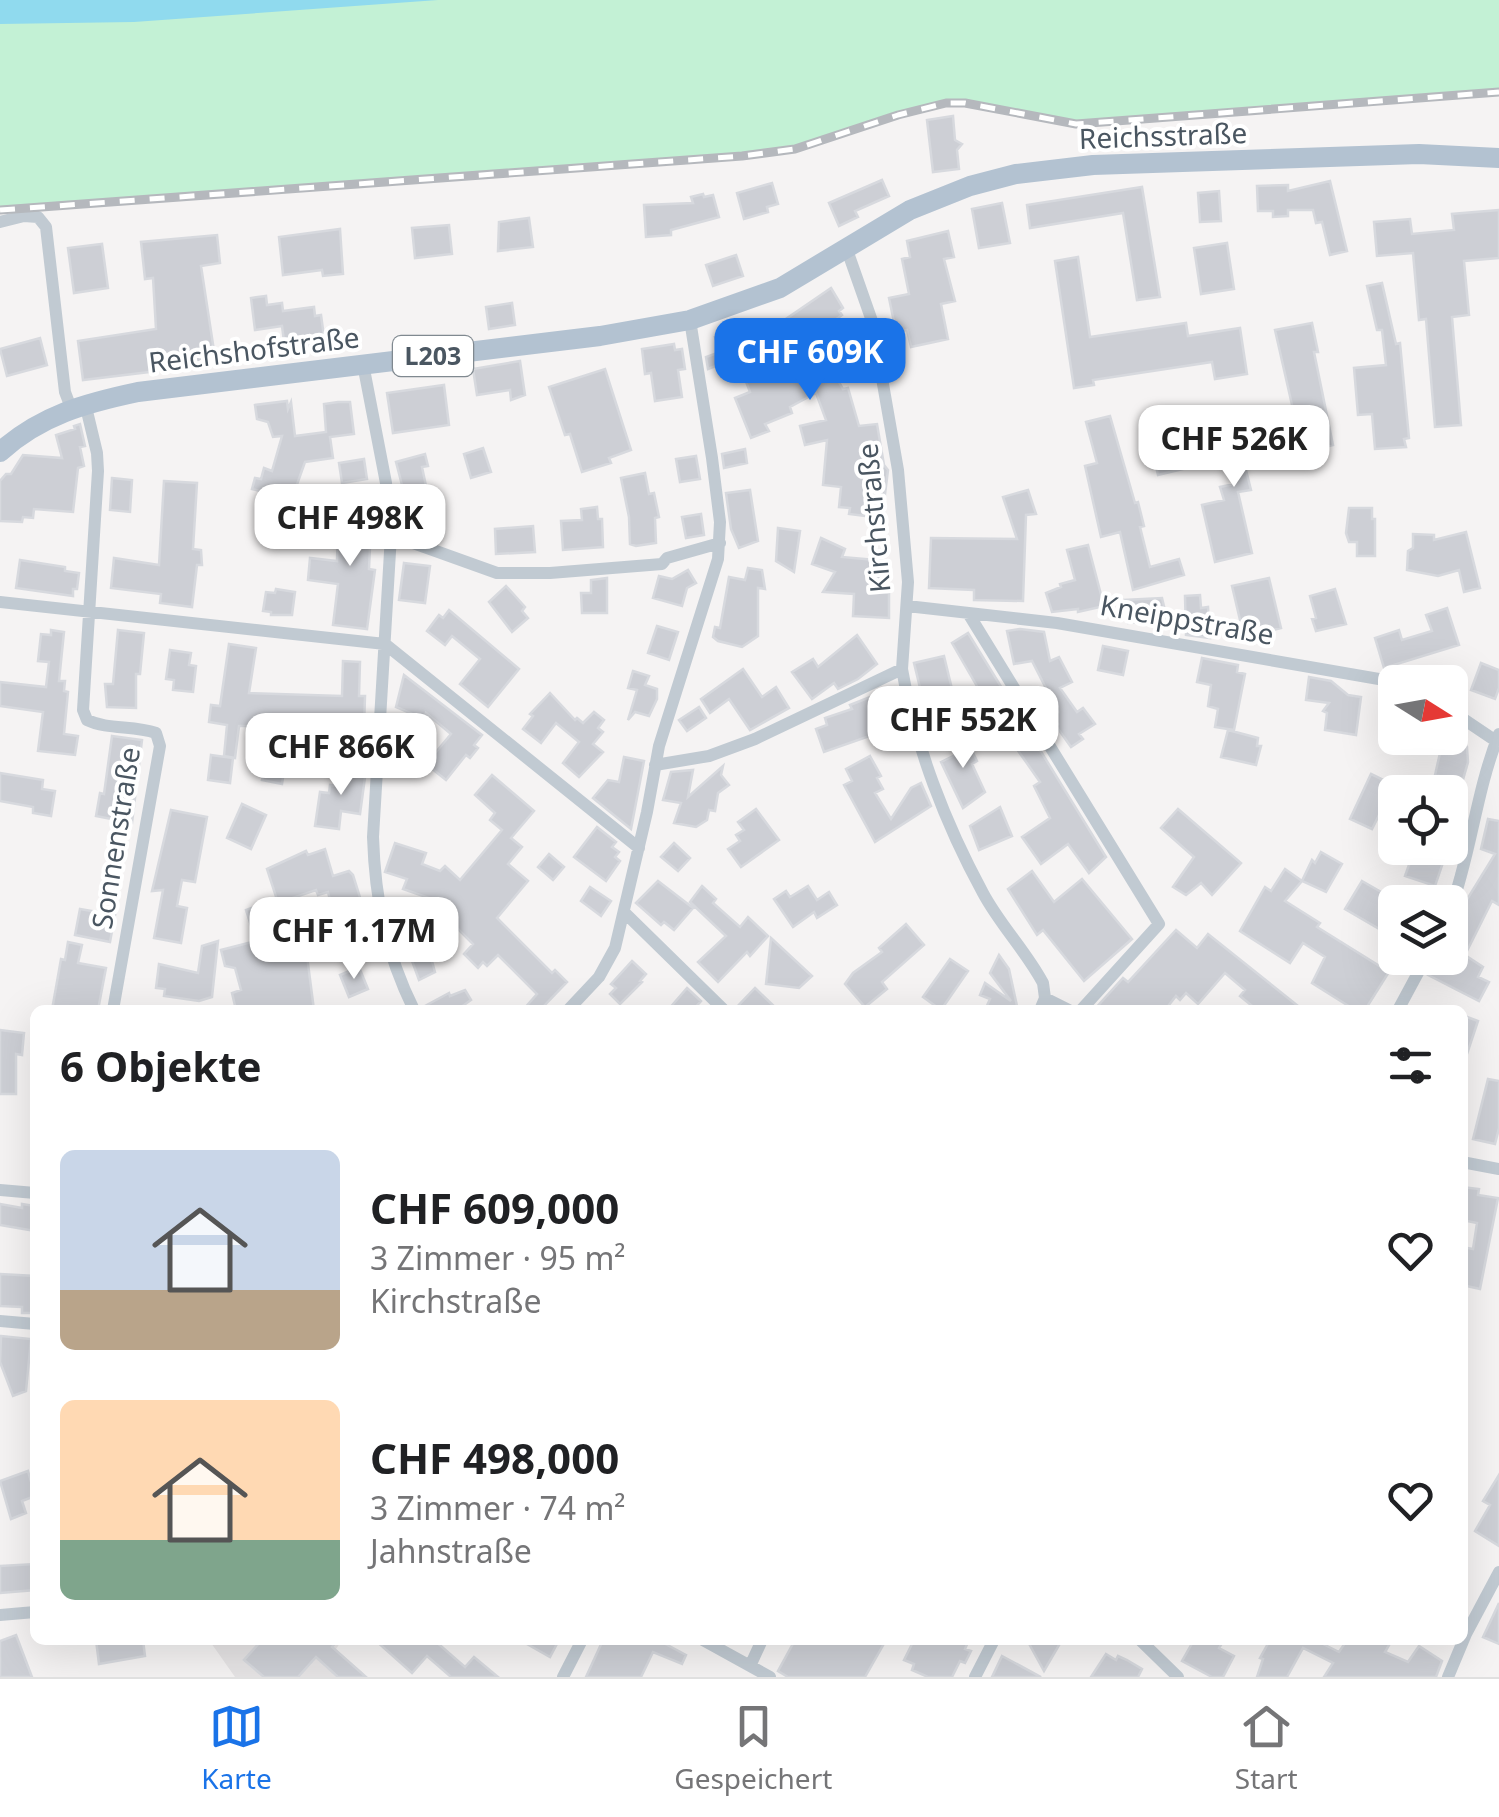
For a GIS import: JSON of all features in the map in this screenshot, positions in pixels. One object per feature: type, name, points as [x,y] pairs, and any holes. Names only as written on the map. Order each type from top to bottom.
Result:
[{"type":"main road","name":"Reichsstraße","points":[[846,247],[917,207],[970,186],[1036,171],[1092,165],[1419,154],[1499,158]]},
{"type":"main road","name":"Reichshofstraße","points":[[0,452],[44,419],[78,406],[138,392],[600,336],[690,320],[780,288],[846,247]]},
{"type":"street","points":[[0,222],[24,216],[38,218],[46,227],[65,392],[78,406],[95,441],[98,471],[90,613]]},
{"type":"street","name":"Kirchstraße","points":[[846,247],[872,321],[883,370],[908,555],[902,670],[913,719],[964,853],[984,895],[1038,975],[1042,1004]]},
{"type":"street","points":[[573,1005],[610,960],[625,913],[655,764],[715,574],[720,543],[712,458],[690,320]]},
{"type":"street","points":[[362,364],[386,482],[391,535],[373,838],[374,880],[384,936],[412,1005]]},
{"type":"street","points":[[391,535],[496,573],[662,564],[667,558],[720,543]]},
{"type":"street","points":[[0,602],[386,644],[639,848]]},
{"type":"street","name":"Kneippstraße","points":[[907,606],[1056,623],[1378,679]]},
{"type":"street","name":"Sonnenstraße","points":[[90,613],[83,710],[86,720],[156,733],[160,746],[114,1005]]},
{"type":"street","points":[[968,613],[1159,924],[1085,1005]]},
{"type":"street","points":[[655,764],[709,756],[755,739],[902,670]]},
{"type":"street","points":[[1459,885],[1498,738],[1468,720]]},
{"type":"street","points":[[625,913],[719,1005]]},
{"type":"street","points":[[1401,1005],[1417,975]]},
{"type":"street","points":[[1468,1163],[1499,1169]]},
{"type":"street","points":[[0,1190],[30,1193]]},
{"type":"street","points":[[0,1321],[30,1324]]},
{"type":"street","points":[[1468,1630],[1499,1572]]},
{"type":"street","points":[[0,1615],[30,1612]]},
{"type":"street","points":[[563,1677],[579,1645]]},
{"type":"street","points":[[713,1645],[770,1677]]},
{"type":"street","points":[[750,1664],[760,1645]]},
{"type":"street","points":[[976,1677],[992,1645]]},
{"type":"street","points":[[1145,1645],[1178,1677]]},
{"type":"street","points":[[1448,1677],[1461,1645]]},
{"type":"shaded area","points":[[213,1645],[339,1645],[336,1649],[363,1673],[360,1677],[235,1677]]},
{"type":"green space","points":[[412,0],[1499,0],[1499,92],[1076,124],[966,103],[946,103],[795,149],[742,156],[0,210],[0,21]]},
{"type":"water","points":[[0,0],[438,0],[134,22],[0,24]]},
{"type":"building","points":[[953,116],[955,140],[962,144],[957,150],[959,169],[933,172],[927,120]]},
{"type":"building","points":[[882,180],[889,196],[855,211],[858,217],[839,226],[829,203]]},
{"type":"building","points":[[1330,181],[1347,251],[1330,255],[1322,222],[1316,223],[1313,210],[1288,210],[1288,216],[1273,217],[1273,211],[1258,211],[1257,186],[1288,185],[1288,191]]},
{"type":"building","points":[[772,183],[778,204],[767,207],[768,212],[744,219],[737,193]]},
{"type":"building","points":[[1142,187],[1160,297],[1137,300],[1123,213],[1030,228],[1027,205]]},
{"type":"building","points":[[1219,191],[1221,221],[1200,222],[1198,193]]},
{"type":"building","points":[[713,195],[719,217],[671,230],[671,235],[646,237],[644,205],[693,203],[691,197]]},
{"type":"building","points":[[1002,203],[1010,243],[979,248],[972,209]]},
{"type":"building","points":[[1499,210],[1499,258],[1464,261],[1469,315],[1452,317],[1461,425],[1435,427],[1426,319],[1419,320],[1413,253],[1377,256],[1374,222],[1410,219],[1412,234],[1454,230],[1452,214]]},
{"type":"building","points":[[529,218],[533,247],[498,251],[499,222]]},
{"type":"building","points":[[449,225],[452,254],[415,258],[412,228]]},
{"type":"building","points":[[340,229],[343,274],[323,276],[322,270],[283,275],[279,237]]},
{"type":"building","points":[[948,231],[954,257],[944,259],[955,301],[941,304],[948,339],[911,347],[907,330],[896,332],[889,298],[909,294],[902,259],[910,257],[907,241]]},
{"type":"building","points":[[217,235],[220,263],[201,266],[216,364],[83,380],[78,341],[156,329],[153,278],[145,279],[141,242]]},
{"type":"building","points":[[1227,243],[1234,289],[1201,294],[1194,248]]},
{"type":"building","points":[[102,244],[108,288],[74,293],[68,248]]},
{"type":"building","points":[[736,255],[743,276],[713,286],[706,265]]},
{"type":"building","points":[[1078,257],[1090,337],[1186,323],[1188,336],[1240,328],[1247,374],[1215,379],[1212,362],[1093,380],[1094,385],[1074,388],[1055,261]]},
{"type":"building","points":[[1382,283],[1396,344],[1400,343],[1409,438],[1404,439],[1406,447],[1375,449],[1372,414],[1358,415],[1354,368],[1386,365],[1382,330],[1377,330],[1367,286]]},
{"type":"building","points":[[831,288],[843,308],[839,311],[842,315],[813,336],[843,389],[848,388],[859,426],[877,424],[888,470],[882,518],[849,514],[850,508],[839,507],[841,487],[823,485],[827,440],[805,445],[800,426],[826,420],[816,393],[790,407],[792,413],[765,424],[769,431],[751,438],[735,398],[750,392],[737,358],[708,369],[706,357],[720,352],[715,337],[756,323],[769,360],[775,362],[798,349],[783,321]]},
{"type":"building","points":[[266,296],[267,305],[282,303],[283,311],[314,307],[315,316],[321,315],[325,344],[285,349],[282,326],[255,330],[251,298]]},
{"type":"building","points":[[512,303],[515,325],[489,329],[486,307]]},
{"type":"building","points":[[1312,323],[1333,445],[1298,453],[1293,428],[1297,427],[1275,330]]},
{"type":"building","points":[[40,338],[47,365],[7,376],[0,349]]},
{"type":"building","points":[[674,344],[675,350],[682,349],[685,369],[678,370],[682,397],[655,401],[651,373],[645,374],[642,349]]},
{"type":"building","points":[[520,361],[525,395],[511,400],[510,390],[477,395],[473,369]]},
{"type":"building","points":[[605,369],[631,450],[609,458],[611,463],[582,472],[549,387]]},
{"type":"building","points":[[444,385],[449,425],[393,433],[387,393]]},
{"type":"building","points":[[287,401],[288,409],[291,402],[295,436],[326,432],[324,404],[338,402],[350,402],[354,434],[330,437],[333,458],[305,462],[295,490],[268,493],[252,489],[264,468],[272,471],[282,436],[273,437],[268,422],[257,419],[255,405]]},
{"type":"building","points":[[1178,413],[1191,467],[1158,475],[1145,420]]},
{"type":"building","points":[[1254,413],[1265,462],[1245,466],[1251,490],[1238,492],[1252,553],[1215,562],[1202,505],[1224,500],[1220,487],[1234,484],[1220,421]]},
{"type":"building","points":[[1110,416],[1135,503],[1138,502],[1150,567],[1179,559],[1184,575],[1133,590],[1120,532],[1101,537],[1085,466],[1097,463],[1086,422]]},
{"type":"building","points":[[80,424],[84,466],[78,468],[73,512],[34,509],[33,518],[23,517],[22,522],[0,521],[0,481],[11,474],[23,455],[62,458],[56,435]]},
{"type":"building","points":[[483,448],[491,472],[471,478],[464,454]]},
{"type":"building","points":[[745,449],[747,463],[724,468],[722,454]]},
{"type":"building","points":[[425,454],[428,466],[422,467],[429,500],[415,504],[411,487],[403,489],[396,462]]},
{"type":"building","points":[[696,456],[700,479],[680,482],[676,459]]},
{"type":"building","points":[[364,459],[367,479],[342,483],[339,463]]},
{"type":"building","points":[[645,473],[659,517],[655,518],[656,543],[636,546],[630,544],[621,478]]},
{"type":"building","points":[[112,478],[132,480],[130,512],[110,510]]},
{"type":"building","points":[[164,481],[197,483],[193,549],[201,550],[202,565],[197,565],[192,607],[160,603],[161,594],[111,588],[114,558],[159,565]]},
{"type":"building","points":[[750,490],[758,541],[739,548],[731,529],[726,493]]},
{"type":"building","points":[[1028,490],[1036,514],[1026,515],[1023,601],[974,600],[974,590],[929,588],[931,538],[1017,539],[1003,497]]},
{"type":"building","points":[[372,503],[369,569],[375,570],[367,629],[333,625],[338,584],[308,580],[310,558],[337,561],[338,529],[346,530],[343,506]]},
{"type":"building","points":[[597,507],[598,519],[602,519],[603,547],[563,550],[561,521],[582,520],[581,509]]},
{"type":"building","points":[[1349,508],[1372,508],[1375,556],[1357,556],[1357,542],[1349,542]]},
{"type":"building","points":[[701,514],[704,535],[686,538],[682,517]]},
{"type":"building","points":[[280,515],[300,517],[298,546],[279,544]]},
{"type":"building","points":[[533,526],[535,552],[496,554],[495,529]]},
{"type":"building","points":[[778,528],[800,531],[794,572],[776,561]]},
{"type":"building","points":[[1466,532],[1480,588],[1464,592],[1459,570],[1438,576],[1407,570],[1413,534],[1434,535],[1434,540]]},
{"type":"building","points":[[821,538],[845,549],[842,557],[886,561],[884,592],[889,593],[889,618],[853,616],[854,594],[823,592],[835,572],[812,564]]},
{"type":"building","points":[[1088,545],[1104,606],[1052,612],[1046,593],[1075,580],[1067,550]]},
{"type":"building","points":[[20,560],[79,573],[73,596],[16,588]]},
{"type":"building","points":[[404,563],[430,566],[425,603],[399,600]]},
{"type":"building","points":[[748,568],[762,570],[765,589],[758,588],[758,636],[742,647],[713,637],[715,627],[720,628],[729,577],[745,580]]},
{"type":"building","points":[[688,570],[696,583],[687,588],[682,606],[653,598],[659,576],[672,579]]},
{"type":"building","points":[[607,578],[607,613],[582,613],[581,593],[591,593],[591,580]]},
{"type":"building","points":[[1269,578],[1281,628],[1244,637],[1232,586]]},
{"type":"building","points":[[506,586],[525,607],[522,611],[528,618],[512,632],[489,602]]},
{"type":"building","points":[[276,589],[295,592],[292,615],[263,611],[266,592],[275,593]]},
{"type":"building","points":[[1335,589],[1346,624],[1316,631],[1310,596]]},
{"type":"building","points":[[1200,595],[1201,608],[1208,607],[1210,638],[1186,635],[1185,596]]},
{"type":"building","points":[[1162,598],[1167,619],[1128,623],[1124,600]]},
{"type":"building","points":[[1447,608],[1459,645],[1383,665],[1375,638],[1399,630],[1402,640],[1432,631],[1426,615]]},
{"type":"building","points":[[449,610],[519,669],[488,707],[460,684],[480,659],[452,636],[445,645],[427,631],[439,615],[443,618]]},
{"type":"building","points":[[657,626],[678,632],[669,660],[648,653]]},
{"type":"building","points":[[51,630],[64,632],[59,681],[65,681],[64,691],[68,692],[64,734],[78,736],[75,755],[38,751],[43,712],[0,706],[0,682],[46,687],[49,662],[38,661],[41,634],[51,635]]},
{"type":"building","points":[[118,630],[144,633],[140,674],[136,674],[136,708],[107,707],[105,684],[113,684]]},
{"type":"building","points":[[1007,631],[1044,632],[1050,661],[1059,657],[1072,682],[1060,688],[1077,712],[1083,708],[1095,724],[1079,734],[1083,739],[1071,747],[1056,726],[1053,716],[1058,712],[1032,661],[1014,664]]},
{"type":"building","points":[[968,633],[1106,857],[1089,873],[1068,844],[1041,864],[1022,837],[1050,818],[1034,786],[1040,782],[998,722],[988,727],[974,699],[982,695],[952,643]]},
{"type":"building","points":[[857,635],[877,664],[858,679],[838,689],[834,683],[812,699],[792,672],[813,659],[818,667]]},
{"type":"building","points":[[229,644],[256,648],[249,693],[342,696],[343,661],[360,662],[359,696],[365,696],[364,729],[291,727],[282,784],[262,780],[275,726],[239,726],[235,758],[224,756],[227,725],[209,722],[211,705],[220,706]]},
{"type":"building","points":[[1103,646],[1128,651],[1123,675],[1098,670]]},
{"type":"building","points":[[170,650],[191,653],[189,665],[196,666],[193,692],[173,690],[174,680],[166,679]]},
{"type":"building","points":[[944,656],[952,689],[922,696],[914,663]]},
{"type":"building","points":[[1202,658],[1238,665],[1237,672],[1245,674],[1234,730],[1215,727],[1218,709],[1208,706],[1211,685],[1197,682]]},
{"type":"building","points":[[1481,663],[1499,670],[1495,699],[1471,690]]},
{"type":"building","points":[[743,669],[762,697],[776,687],[789,708],[750,730],[729,699],[710,713],[701,699]]},
{"type":"building","points":[[633,671],[649,676],[645,685],[657,689],[657,699],[649,716],[635,712],[628,720],[637,690],[628,688]]},
{"type":"building","points":[[404,675],[482,735],[470,758],[466,755],[446,780],[426,764],[451,734],[426,713],[424,719],[396,707]]},
{"type":"building","points":[[1309,677],[1331,681],[1348,695],[1361,697],[1356,735],[1325,730],[1327,713],[1323,711],[1329,703],[1306,700]]},
{"type":"building","points":[[890,689],[904,724],[824,752],[816,729],[827,725],[825,718]]},
{"type":"building","points":[[550,693],[575,720],[583,723],[594,712],[604,720],[598,728],[603,732],[593,744],[603,752],[579,777],[563,763],[579,742],[556,723],[541,743],[523,729],[533,716],[530,714]]},
{"type":"building","points":[[699,707],[706,718],[687,731],[679,720]]},
{"type":"building","points":[[1228,730],[1258,738],[1257,746],[1261,746],[1256,765],[1221,757]]},
{"type":"building","points":[[963,732],[977,761],[972,764],[985,792],[963,808],[941,762],[955,755],[948,737]]},
{"type":"building","points":[[112,736],[142,740],[132,823],[96,816],[100,793],[104,794]]},
{"type":"building","points":[[211,755],[233,758],[230,783],[208,780]]},
{"type":"building","points":[[1440,755],[1468,755],[1464,775],[1435,775]]},
{"type":"building","points":[[870,756],[883,789],[875,793],[891,819],[911,788],[921,783],[931,806],[875,842],[844,785],[852,781],[846,769]]},
{"type":"building","points":[[624,757],[644,761],[631,829],[593,798],[608,780],[619,782]]},
{"type":"building","points":[[341,766],[366,770],[360,814],[341,811],[339,829],[315,826],[320,792],[329,793],[330,785],[338,786]]},
{"type":"building","points":[[723,766],[721,775],[729,785],[718,793],[715,811],[709,810],[707,820],[696,827],[674,823],[681,803],[663,800],[671,772],[693,770],[688,797]]},
{"type":"building","points":[[0,773],[43,780],[42,789],[55,791],[51,816],[33,813],[33,807],[0,801]]},
{"type":"building","points":[[1371,774],[1378,777],[1378,817],[1372,829],[1350,819]]},
{"type":"building","points":[[492,775],[534,811],[511,838],[522,847],[508,864],[528,881],[497,918],[552,973],[555,970],[567,982],[545,1005],[527,1005],[537,994],[498,955],[487,966],[483,962],[478,968],[464,954],[473,944],[437,908],[449,905],[403,889],[407,879],[385,872],[395,843],[426,853],[422,864],[440,871],[445,866],[460,880],[502,830],[490,820],[495,813],[475,795]]},
{"type":"building","points":[[242,804],[266,815],[251,849],[227,838]]},
{"type":"building","points":[[1000,807],[1012,836],[979,850],[970,826]]},
{"type":"building","points":[[756,809],[779,840],[741,867],[728,849],[740,841],[736,835],[744,830],[738,822]]},
{"type":"building","points":[[1178,809],[1241,863],[1212,895],[1201,883],[1186,895],[1173,887],[1194,857],[1161,828]]},
{"type":"building","points":[[171,810],[207,817],[195,882],[182,880],[177,906],[187,908],[181,943],[154,938],[163,890],[152,891]]},
{"type":"building","points":[[1488,819],[1499,821],[1499,905],[1492,901],[1468,949],[1468,898],[1495,854],[1481,849]]},
{"type":"building","points":[[597,827],[616,842],[612,847],[619,852],[615,857],[620,861],[606,881],[574,857]]},
{"type":"building","points":[[674,843],[690,858],[678,871],[661,857]]},
{"type":"building","points":[[325,849],[333,876],[349,871],[353,875],[372,936],[344,942],[328,892],[318,895],[316,890],[278,903],[267,869],[306,851],[308,855]]},
{"type":"building","points":[[1321,852],[1342,864],[1326,892],[1302,881],[1312,860],[1315,863]]},
{"type":"building","points":[[549,854],[564,867],[553,880],[538,867]]},
{"type":"building","points":[[1409,865],[1442,865],[1435,885],[1405,876]]},
{"type":"building","points":[[1285,869],[1302,881],[1285,901],[1320,923],[1317,927],[1378,965],[1378,975],[1387,975],[1368,1005],[1347,1005],[1312,983],[1325,957],[1303,943],[1290,963],[1240,931],[1265,887],[1271,891]]},
{"type":"building","points":[[1032,871],[1054,902],[1082,879],[1132,939],[1084,981],[1043,930],[1037,935],[1008,889]]},
{"type":"building","points":[[658,881],[693,908],[674,930],[664,922],[661,925],[636,903]]},
{"type":"building","points":[[1362,881],[1378,890],[1378,928],[1345,909]]},
{"type":"building","points":[[702,886],[716,899],[713,903],[740,927],[748,917],[768,936],[718,982],[698,962],[726,936],[690,902]]},
{"type":"building","points":[[808,886],[817,900],[829,892],[837,905],[817,918],[814,912],[793,927],[774,899],[786,891],[790,897]]},
{"type":"building","points":[[590,887],[611,901],[601,916],[581,901]]},
{"type":"building","points":[[260,905],[268,929],[303,925],[313,1005],[235,1005],[232,993],[241,990],[235,968],[225,966],[221,950],[256,941],[246,910]]},
{"type":"building","points":[[80,909],[115,915],[110,942],[75,935]]},
{"type":"building","points":[[418,914],[429,935],[425,936],[435,972],[419,980],[397,920]]},
{"type":"building","points":[[906,924],[924,945],[882,982],[887,989],[863,1005],[845,984],[853,973],[882,952],[879,948]]},
{"type":"building","points":[[1176,930],[1197,948],[1208,934],[1297,1005],[1251,1005],[1240,996],[1245,990],[1225,973],[1198,1004],[1186,993],[1180,1000],[1176,996],[1169,1005],[1099,1005],[1123,978],[1128,982]]},
{"type":"building","points":[[771,938],[812,976],[799,988],[766,984]]},
{"type":"building","points":[[218,941],[212,997],[199,1001],[164,996],[165,989],[156,988],[159,964],[198,973],[202,946]]},
{"type":"building","points":[[68,942],[82,945],[78,963],[106,968],[99,1005],[53,1005],[61,959],[65,960]]},
{"type":"building","points":[[999,955],[1009,969],[1017,1005],[987,1005],[990,999],[980,995],[985,983],[1011,1001],[990,973]]},
{"type":"building","points":[[1468,957],[1483,967],[1478,977],[1489,982],[1479,1001],[1428,975],[1468,975]]},
{"type":"building","points":[[950,959],[968,971],[944,1005],[934,1005],[923,997]]},
{"type":"building","points":[[632,961],[646,974],[620,1004],[610,994],[616,988],[611,984]]},
{"type":"building","points":[[359,967],[368,989],[349,997],[340,975]]},
{"type":"building","points":[[687,988],[701,1001],[697,1005],[672,1005]]},
{"type":"building","points":[[755,988],[773,1005],[739,1005]]},
{"type":"building","points":[[465,990],[471,1000],[464,1005],[427,1005],[449,993],[450,996]]},
{"type":"building","points":[[1468,1017],[1478,1021],[1468,1051]]},
{"type":"building","points":[[0,1030],[24,1033],[22,1055],[16,1054],[16,1094],[0,1094]]},
{"type":"building","points":[[1488,1079],[1499,1081],[1495,1144],[1473,1139]]},
{"type":"building","points":[[1468,1188],[1479,1189],[1478,1195],[1498,1198],[1480,1289],[1468,1286],[1468,1248],[1473,1249],[1477,1223],[1468,1221]]},
{"type":"building","points":[[0,1204],[22,1208],[22,1204],[30,1205],[30,1230],[0,1225]]},
{"type":"building","points":[[0,1274],[30,1276],[30,1313],[22,1313],[22,1307],[0,1306]]},
{"type":"building","points":[[1,1336],[30,1339],[26,1391],[13,1396],[0,1362]]},
{"type":"building","points":[[28,1471],[30,1498],[22,1501],[26,1513],[11,1519],[0,1481]]},
{"type":"building","points":[[1499,1475],[1499,1546],[1475,1531],[1490,1505],[1483,1501]]},
{"type":"building","points":[[30,1564],[30,1590],[0,1593],[0,1566]]},
{"type":"building","points":[[1499,1603],[1499,1644],[1483,1637]]},
{"type":"building","points":[[16,1635],[32,1677],[0,1677],[0,1641]]},
{"type":"building","points":[[97,1645],[144,1645],[145,1656],[99,1664]]},
{"type":"building","points":[[258,1645],[334,1645],[366,1677],[338,1677],[316,1657],[298,1677],[264,1677],[244,1660]]},
{"type":"building","points":[[381,1645],[440,1645],[465,1667],[474,1657],[498,1677],[451,1677],[427,1656],[412,1673]]},
{"type":"building","points":[[529,1645],[556,1645],[550,1657]]},
{"type":"building","points":[[601,1645],[667,1645],[686,1655],[682,1664],[653,1652],[641,1677],[586,1677]]},
{"type":"building","points":[[792,1645],[883,1645],[865,1677],[788,1677],[778,1671]]},
{"type":"building","points":[[912,1645],[967,1645],[965,1649],[971,1651],[952,1677],[928,1677],[912,1670],[914,1664],[904,1660]]},
{"type":"building","points":[[1030,1645],[1059,1645],[1044,1671]]},
{"type":"building","points":[[1191,1645],[1221,1645],[1219,1648],[1234,1656],[1223,1677],[1212,1677],[1182,1661]]},
{"type":"building","points":[[1267,1645],[1325,1645],[1339,1652],[1344,1645],[1389,1645],[1385,1652],[1408,1662],[1419,1646],[1442,1661],[1436,1677],[1324,1677],[1333,1663],[1303,1648],[1287,1677],[1257,1677],[1263,1659],[1260,1658]]},
{"type":"building","points":[[1106,1654],[1142,1669],[1138,1677],[1091,1677]]},
{"type":"building","points":[[1002,1656],[1041,1677],[992,1677]]},
{"type":"railway","points":[[0,210],[742,156],[795,149],[946,103],[965,103],[1076,124],[1499,92]]}]
